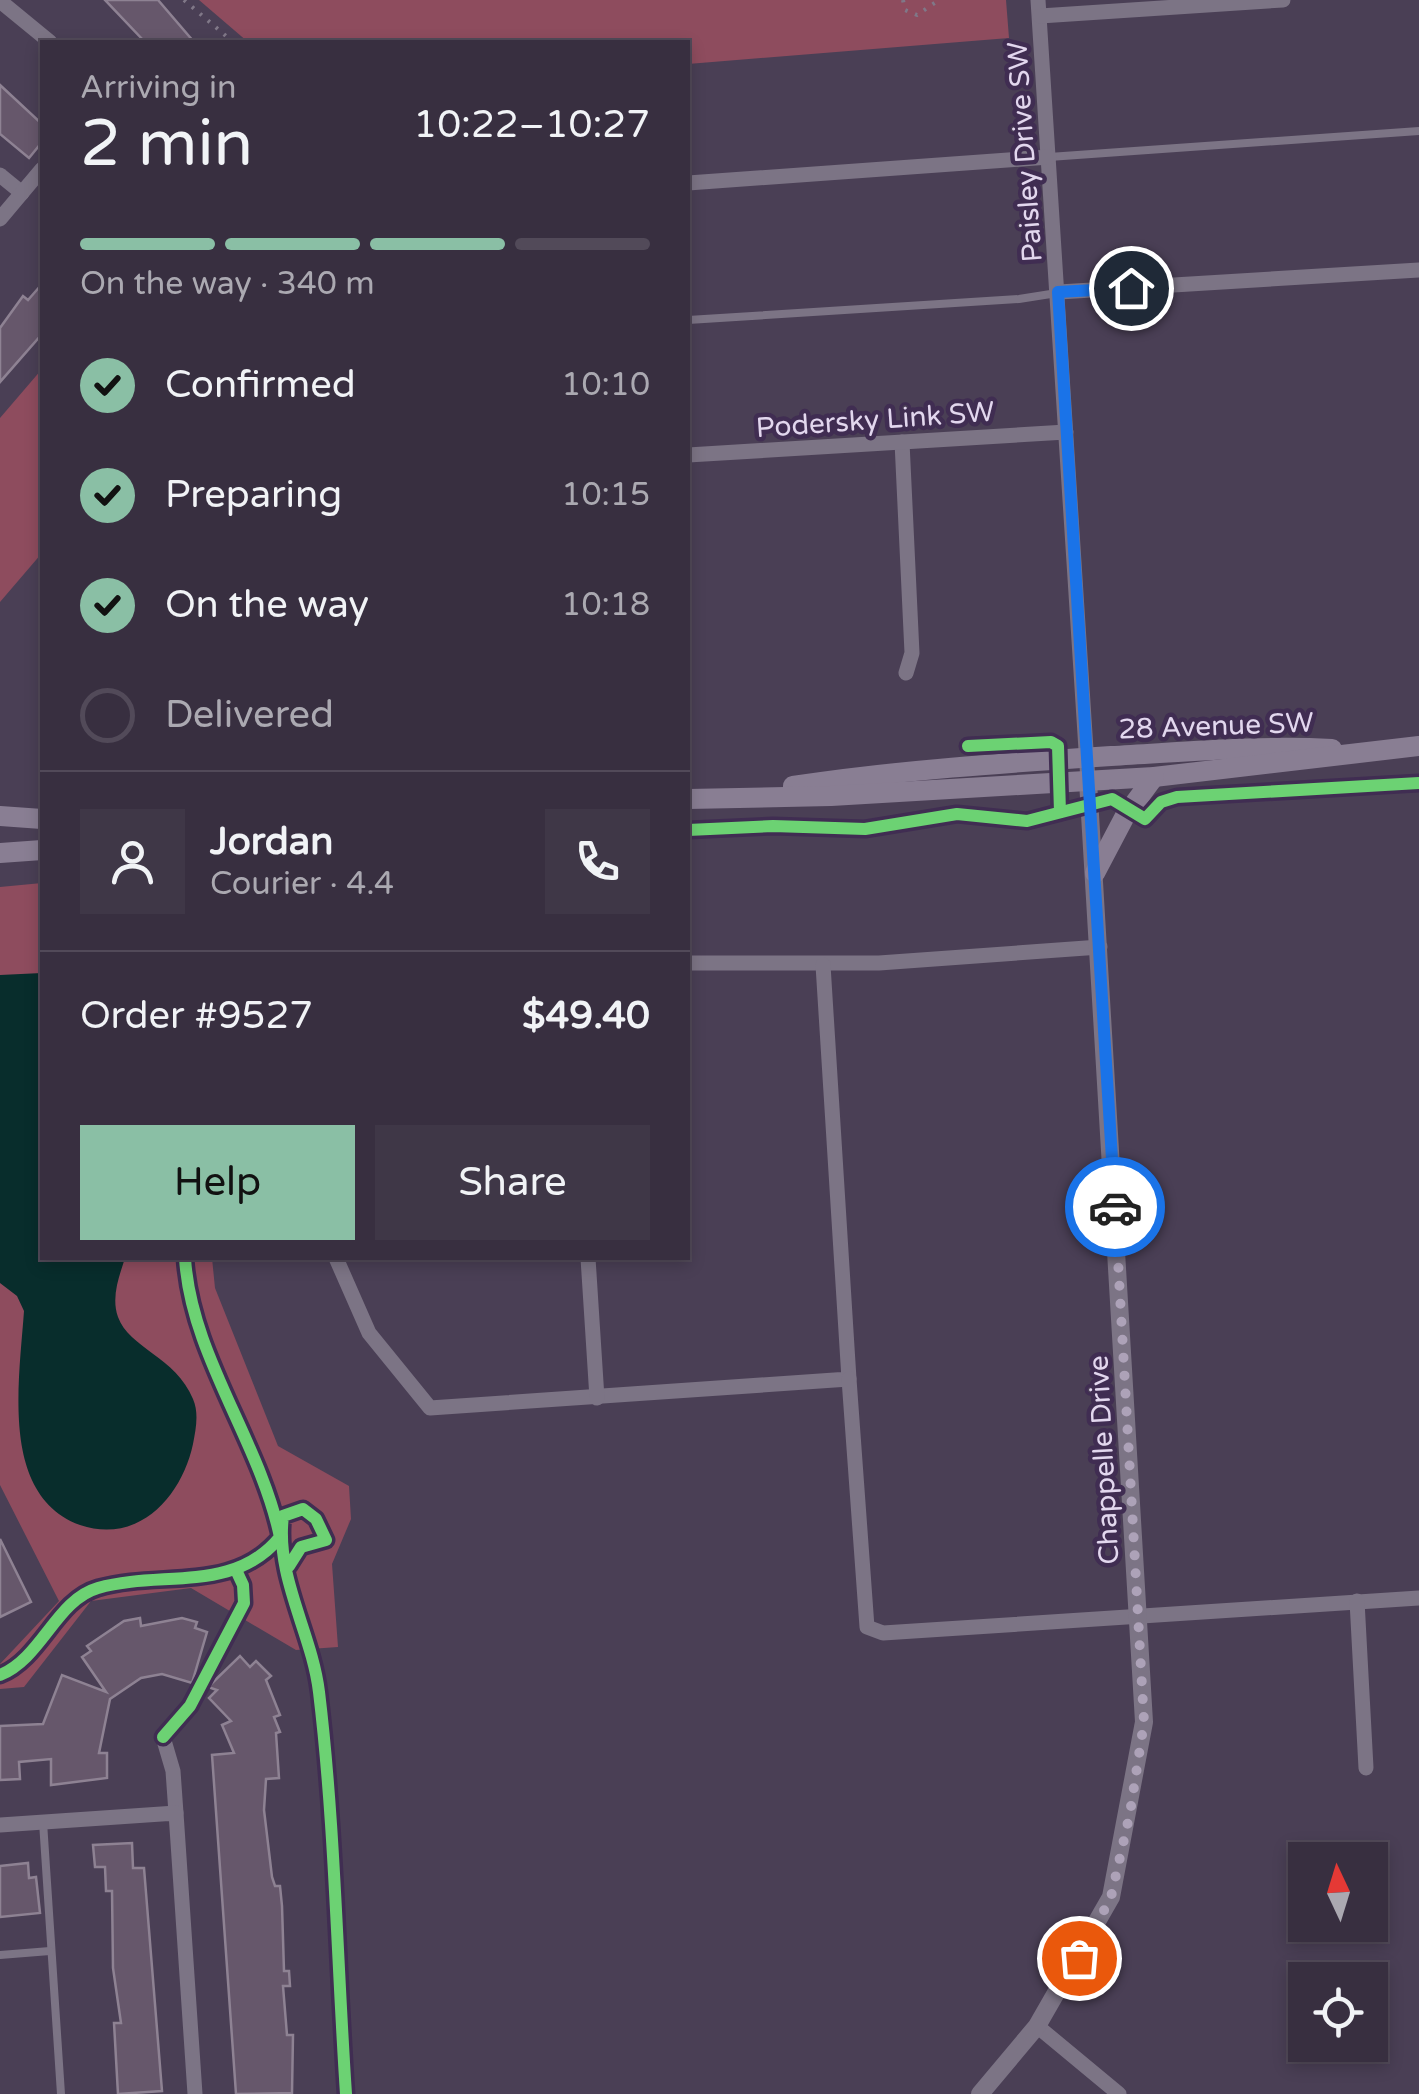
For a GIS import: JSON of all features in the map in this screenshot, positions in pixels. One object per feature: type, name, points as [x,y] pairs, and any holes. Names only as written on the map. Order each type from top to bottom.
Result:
[{"type":"main road","name":"28 Avenue SW","points":[[712,798],[879,773],[1280,746],[1364,750],[1419,746]]},
{"type":"main road","name":"28 Avenue SW","points":[[690,799],[832,796],[1154,777],[1302,763],[1364,750]]},
{"type":"main road","points":[[1095,873],[1125,816],[1154,777]]},
{"type":"main road","points":[[0,816],[40,819]]},
{"type":"main road","points":[[0,853],[40,850]]},
{"type":"street","points":[[1039,8],[1283,0]]},
{"type":"street","points":[[0,1],[48,40]]},
{"type":"street","name":"Paisley Drive SW","points":[[1039,8],[1088,780]]},
{"type":"street","points":[[690,183],[1049,158]]},
{"type":"street","points":[[0,218],[40,171]]},
{"type":"street","points":[[0,175],[22,193]]},
{"type":"street","points":[[1058,292],[1419,270]]},
{"type":"street","name":"Podersky Link SW","points":[[690,455],[1066,432]]},
{"type":"street","points":[[902,442],[912,652],[906,672]]},
{"type":"street","name":"Chappelle Drive","points":[[980,2094],[1037,2026],[1111,1897],[1130,1813],[1144,1722],[1088,780]]},
{"type":"street","points":[[690,962],[824,965],[1100,947]]},
{"type":"street","points":[[824,965],[867,1627],[883,1633],[1419,1598]]},
{"type":"street","points":[[337,1260],[369,1332],[430,1408],[849,1379]]},
{"type":"street","points":[[588,1260],[597,1398]]},
{"type":"street","points":[[1357,1601],[1366,1768]]},
{"type":"street","points":[[163,1736],[173,1771],[196,2094]]},
{"type":"street","points":[[0,1825],[176,1813]]},
{"type":"street","points":[[1037,2026],[1118,2094]]},
{"type":"lane","points":[[1049,158],[1419,131]]},
{"type":"lane","points":[[690,320],[1019,300],[1058,292]]},
{"type":"lane","points":[[43,1822],[61,2094]]},
{"type":"lane","points":[[0,1955],[50,1951]]},
{"type":"path","points":[[184,0],[231,40]]},
{"type":"path","points":[[904,0],[905,10],[918,16],[939,0]]},
{"type":"shaded area","points":[[199,0],[1006,0],[1009,38],[690,64],[690,40],[246,40]]},
{"type":"shaded area","points":[[40,371],[40,555],[0,602],[0,418]]},
{"type":"shaded area","points":[[40,883],[40,1260],[212,1260],[215,1288],[278,1446],[349,1486],[351,1519],[332,1564],[338,1647],[296,1650],[191,1588],[91,1601],[24,1687],[0,1689],[0,1664],[59,1601],[0,1485],[0,887]]},
{"type":"shaded area","points":[[40,973],[40,1260],[124,1260],[116,1295],[118,1317],[132,1337],[176,1373],[196,1410],[193,1444],[179,1481],[154,1511],[121,1528],[80,1525],[54,1510],[37,1489],[26,1463],[18,1402],[24,1311],[17,1296],[0,1283],[0,975]]},
{"type":"building","points":[[105,0],[158,0],[192,40],[143,40]]},
{"type":"building","points":[[0,85],[40,122],[40,144],[29,158],[0,134]]},
{"type":"building","points":[[40,286],[40,336],[0,382],[0,328],[23,296],[28,300]]},
{"type":"building","points":[[0,1539],[31,1602],[0,1617]]},
{"type":"building","points":[[140,1618],[141,1626],[182,1618],[197,1622],[195,1628],[207,1632],[192,1683],[162,1674],[141,1678],[110,1699],[99,1753],[107,1753],[107,1778],[51,1785],[51,1759],[19,1762],[20,1779],[0,1780],[0,1726],[43,1724],[62,1675],[106,1692],[82,1657],[91,1651],[87,1646],[124,1621]]},
{"type":"building","points":[[240,1656],[250,1667],[256,1661],[271,1676],[266,1680],[280,1715],[274,1717],[280,1732],[276,1733],[279,1778],[266,1779],[264,1810],[272,1877],[275,1886],[280,1886],[284,1971],[289,1971],[290,1986],[283,1986],[287,2035],[293,2035],[292,2093],[236,2094],[212,1755],[234,1753],[222,1725],[231,1721],[209,1698],[217,1690],[208,1687]]},
{"type":"building","points":[[132,1843],[133,1868],[144,1868],[162,2091],[118,2094],[114,2023],[121,2023],[113,1968],[112,1891],[106,1891],[105,1867],[95,1867],[93,1845]]},
{"type":"building","points":[[28,1863],[29,1878],[36,1877],[40,1913],[0,1917],[0,1866]]},
{"type":"cycle path","points":[[968,746],[1051,742],[1058,746],[1060,812]]},
{"type":"cycle path","points":[[690,830],[773,826],[865,829],[957,814],[1027,821],[1112,799],[1145,819],[1161,802],[1177,797],[1419,783]]},
{"type":"cycle path","points":[[0,1675],[27,1656],[83,1594],[122,1583],[219,1573],[262,1555],[280,1537],[258,1467],[200,1329],[185,1260]]},
{"type":"cycle path","points":[[289,1566],[301,1547],[326,1540],[316,1519],[303,1509],[283,1516],[282,1539],[289,1583],[319,1692],[346,2094]]},
{"type":"cycle path","points":[[163,1737],[190,1706],[244,1603],[243,1585],[236,1570]]},
{"type":"way so far","points":[[1079,1958],[1111,1897],[1130,1813],[1144,1722],[1115,1207]]},
{"type":"route","points":[[1115,1207],[1058,292],[1131,288]]}]
